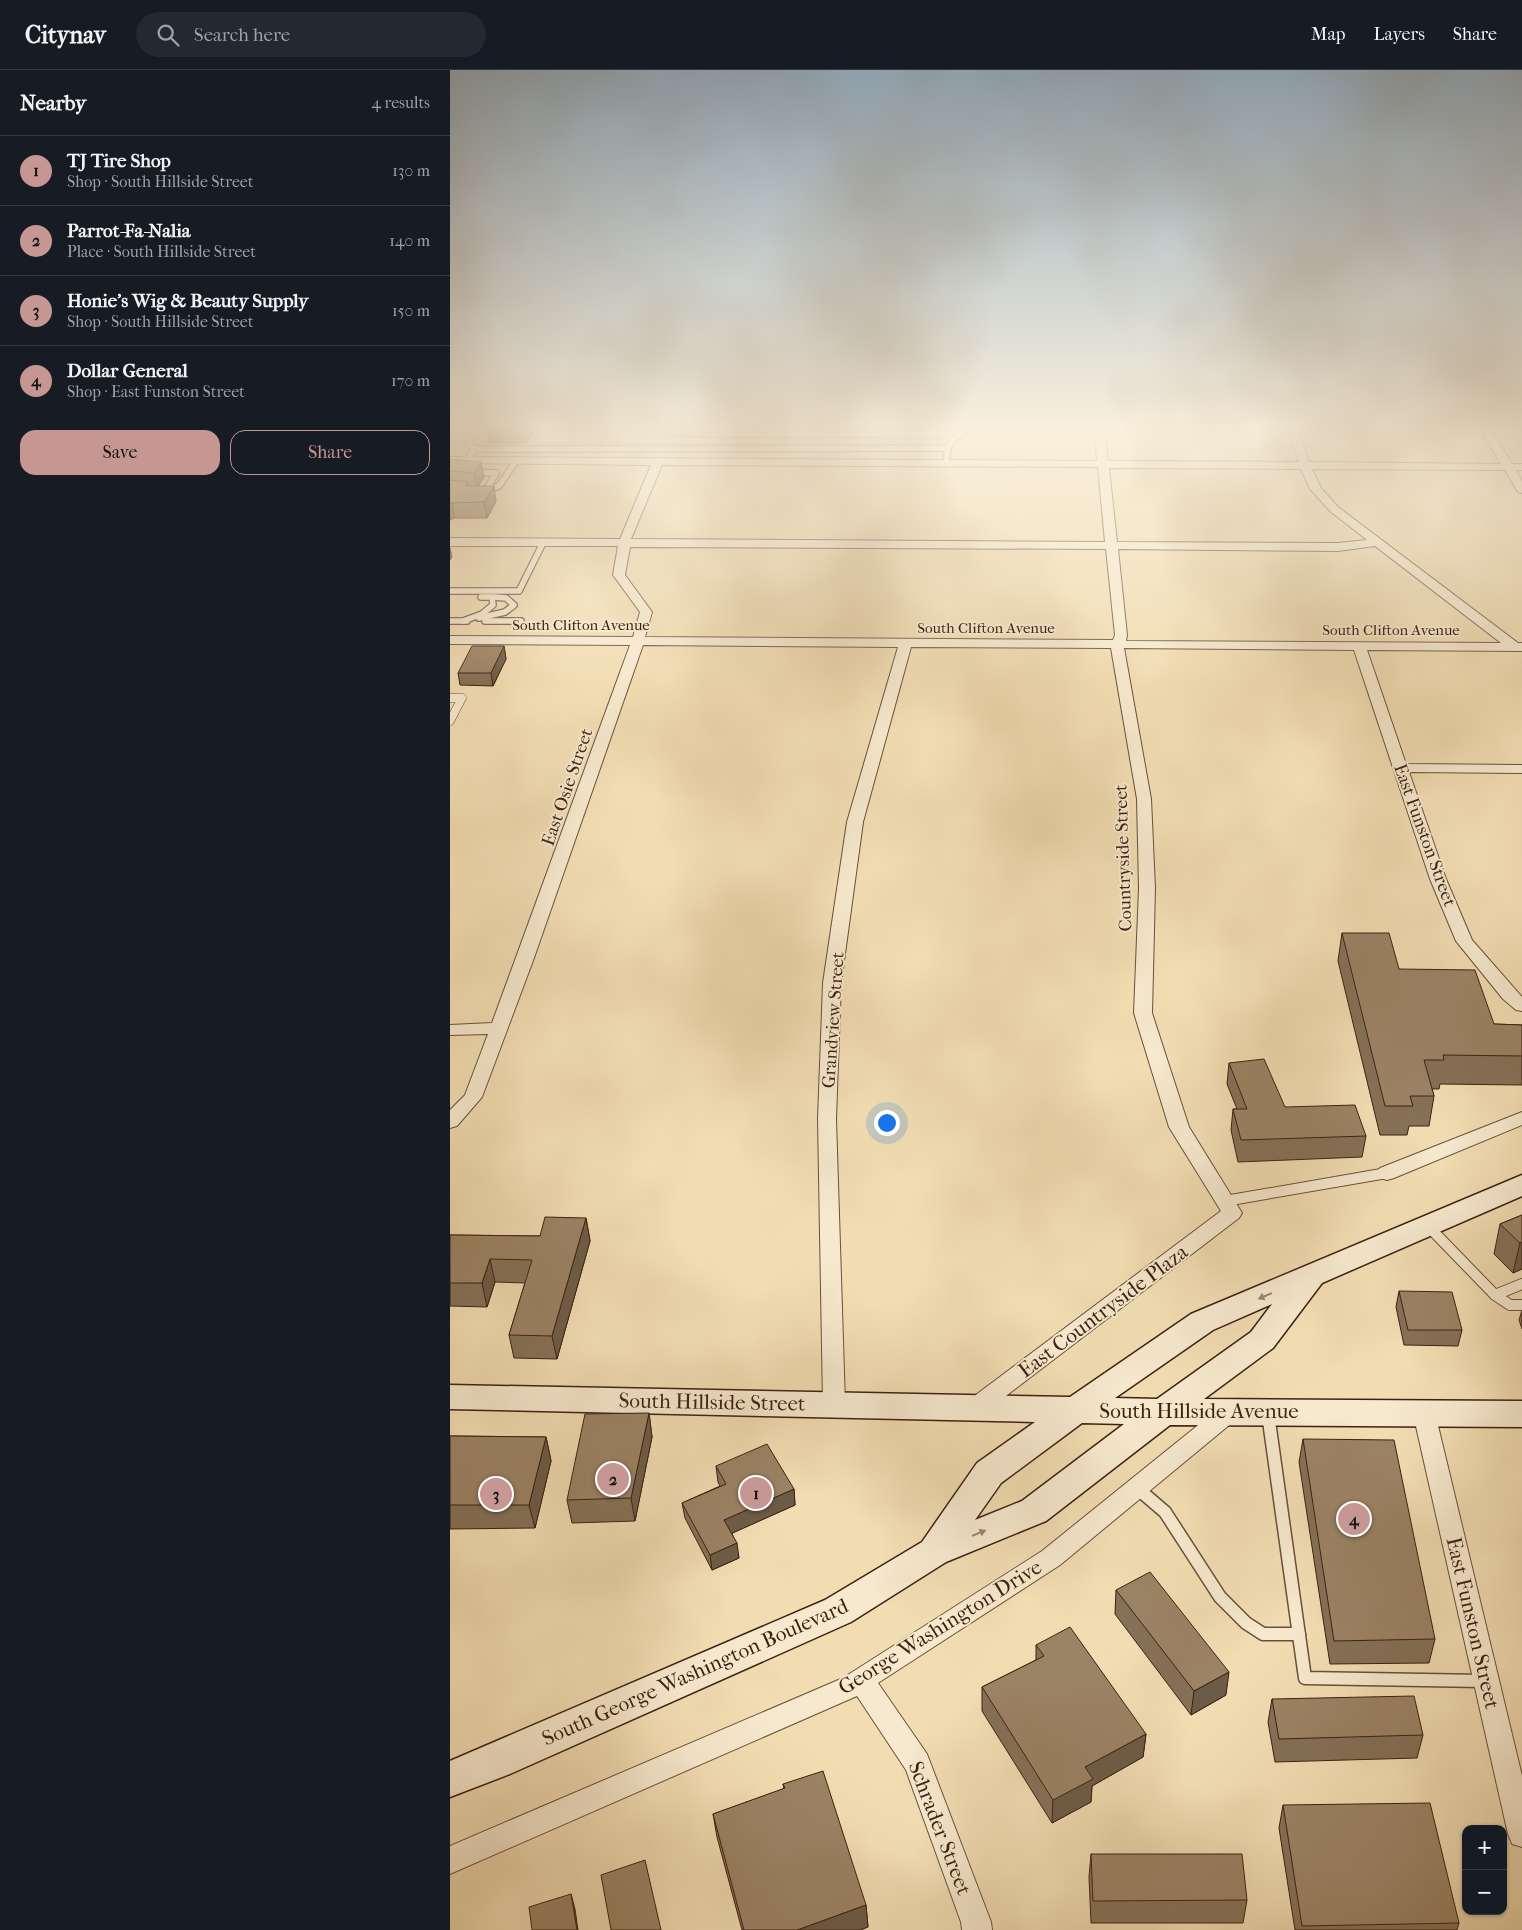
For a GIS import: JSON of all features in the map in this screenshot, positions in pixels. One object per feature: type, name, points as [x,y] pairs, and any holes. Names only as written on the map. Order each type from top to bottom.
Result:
[{"type":"street","name":"East Osie Street","points":[[450,1122],[473,1097],[526,958],[638,642],[646,612],[619,575],[625,543],[638,512]]},
{"type":"street","name":"Countryside Street","points":[[1108,512],[1121,635],[1116,650],[1130,712],[1144,799],[1147,888],[1143,1013],[1179,1127],[1229,1207]]},
{"type":"street","points":[[1338,512],[1519,647]]},
{"type":"street","points":[[450,542],[1338,547],[1378,542]]},
{"type":"street","name":"South Clifton Avenue","points":[[450,640],[1519,647]]},
{"type":"street","name":"Grandview Street","points":[[834,1404],[827,1119],[832,983],[855,822],[906,643]]},
{"type":"street","name":"East Funston Street","points":[[1359,646],[1438,879],[1464,941],[1510,995],[1522,1006]]},
{"type":"street","points":[[1400,768],[1522,769]]},
{"type":"street","points":[[450,1030],[499,1028]]},
{"type":"street","points":[[1387,1173],[1522,1118]]},
{"type":"street","name":"South George Washington Boulevard","points":[[934,1552],[989,1473],[1202,1322],[1522,1185]]},
{"type":"street","name":"East Countryside Plaza","points":[[973,1409],[1229,1207]]},
{"type":"street","name":"South George Washington Boulevard","points":[[450,1779],[496,1762],[838,1611],[934,1552],[1034,1510],[1162,1412],[1262,1340],[1310,1277]]},
{"type":"street","name":"South Hillside Street","points":[[450,1397],[834,1404],[973,1409]]},
{"type":"street","name":"South Hillside Avenue","points":[[973,1409],[1424,1413]]},
{"type":"street","name":"George Washington Drive","points":[[450,1860],[834,1694],[861,1680],[1051,1558],[1232,1411]]},
{"type":"street","points":[[1424,1413],[1522,1414]]},
{"type":"street","name":"East Funston Street","points":[[1424,1413],[1522,1834]]},
{"type":"street","name":"Schrader Street","points":[[861,1680],[917,1763],[976,1922],[977,1930]]},
{"type":"lane","points":[[450,591],[519,591],[543,543]]},
{"type":"lane","points":[[450,596],[503,596],[511,599],[514,605],[505,612],[463,621]]},
{"type":"lane","points":[[472,619],[493,605],[492,597]]},
{"type":"lane","points":[[450,621],[521,621]]},
{"type":"lane","points":[[450,698],[462,698],[450,721]]},
{"type":"lane","points":[[1229,1207],[1387,1173]]},
{"type":"lane","points":[[1428,1226],[1495,1295],[1510,1305],[1522,1305]]},
{"type":"lane","points":[[1495,1295],[1522,1284]]},
{"type":"lane","points":[[1267,1411],[1306,1678],[1486,1681]]},
{"type":"lane","points":[[1136,1488],[1165,1512],[1220,1597],[1246,1623],[1263,1634],[1299,1634]]},
{"type":"building","points":[[472,646],[504,646],[491,673],[458,673]]},
{"type":"building","points":[[1342,933],[1389,933],[1399,969],[1475,970],[1494,1024],[1522,1025],[1522,1056],[1443,1055],[1444,1060],[1424,1060],[1434,1096],[1410,1096],[1413,1106],[1385,1106]]},
{"type":"building","points":[[1264,1059],[1285,1107],[1355,1105],[1366,1136],[1241,1140],[1233,1109],[1247,1109],[1229,1063]]},
{"type":"building","points":[[1522,1215],[1522,1242],[1520,1243],[1500,1224]]},
{"type":"building","points":[[545,1217],[586,1218],[552,1336],[509,1335],[532,1260],[490,1259],[482,1283],[450,1283],[450,1235],[540,1236]]},
{"type":"building","points":[[1399,1291],[1452,1292],[1462,1330],[1408,1330]]},
{"type":"building","points":[[649,1413],[631,1498],[567,1500],[585,1414]]},
{"type":"building","points":[[450,1436],[546,1437],[529,1505],[450,1505]]},
{"type":"building","points":[[1303,1439],[1394,1440],[1435,1639],[1334,1641]]},
{"type":"building","points":[[767,1444],[794,1489],[724,1520],[737,1543],[710,1555],[682,1503],[726,1484],[716,1466]]},
{"type":"building","points":[[1150,1572],[1229,1672],[1194,1691],[1116,1590]]},
{"type":"building","points":[[1070,1627],[1146,1734],[1085,1767],[1093,1779],[1053,1800],[982,1687],[1044,1656],[1036,1645]]},
{"type":"building","points":[[1414,1696],[1423,1735],[1279,1739],[1272,1699]]},
{"type":"building","points":[[823,1771],[866,1905],[797,1930],[744,1930],[713,1814],[785,1788],[783,1784]]},
{"type":"building","points":[[1430,1803],[1459,1923],[1302,1926],[1283,1805]]},
{"type":"building","points":[[1091,1854],[1242,1854],[1247,1900],[1093,1901]]},
{"type":"building","points":[[645,1860],[661,1930],[611,1930],[601,1875]]},
{"type":"building","points":[[571,1894],[577,1930],[532,1930],[529,1907]]},
{"type":"place","name":"Parrot-Fa-Nalia","points":[[613,1479]]},
{"type":"place","name":"TJ Tire Shop","points":[[756,1493]]},
{"type":"place","name":"Honie's Wig & Beauty Supply","points":[[496,1494]]},
{"type":"place","name":"Dollar General","points":[[1354,1519]]}]
